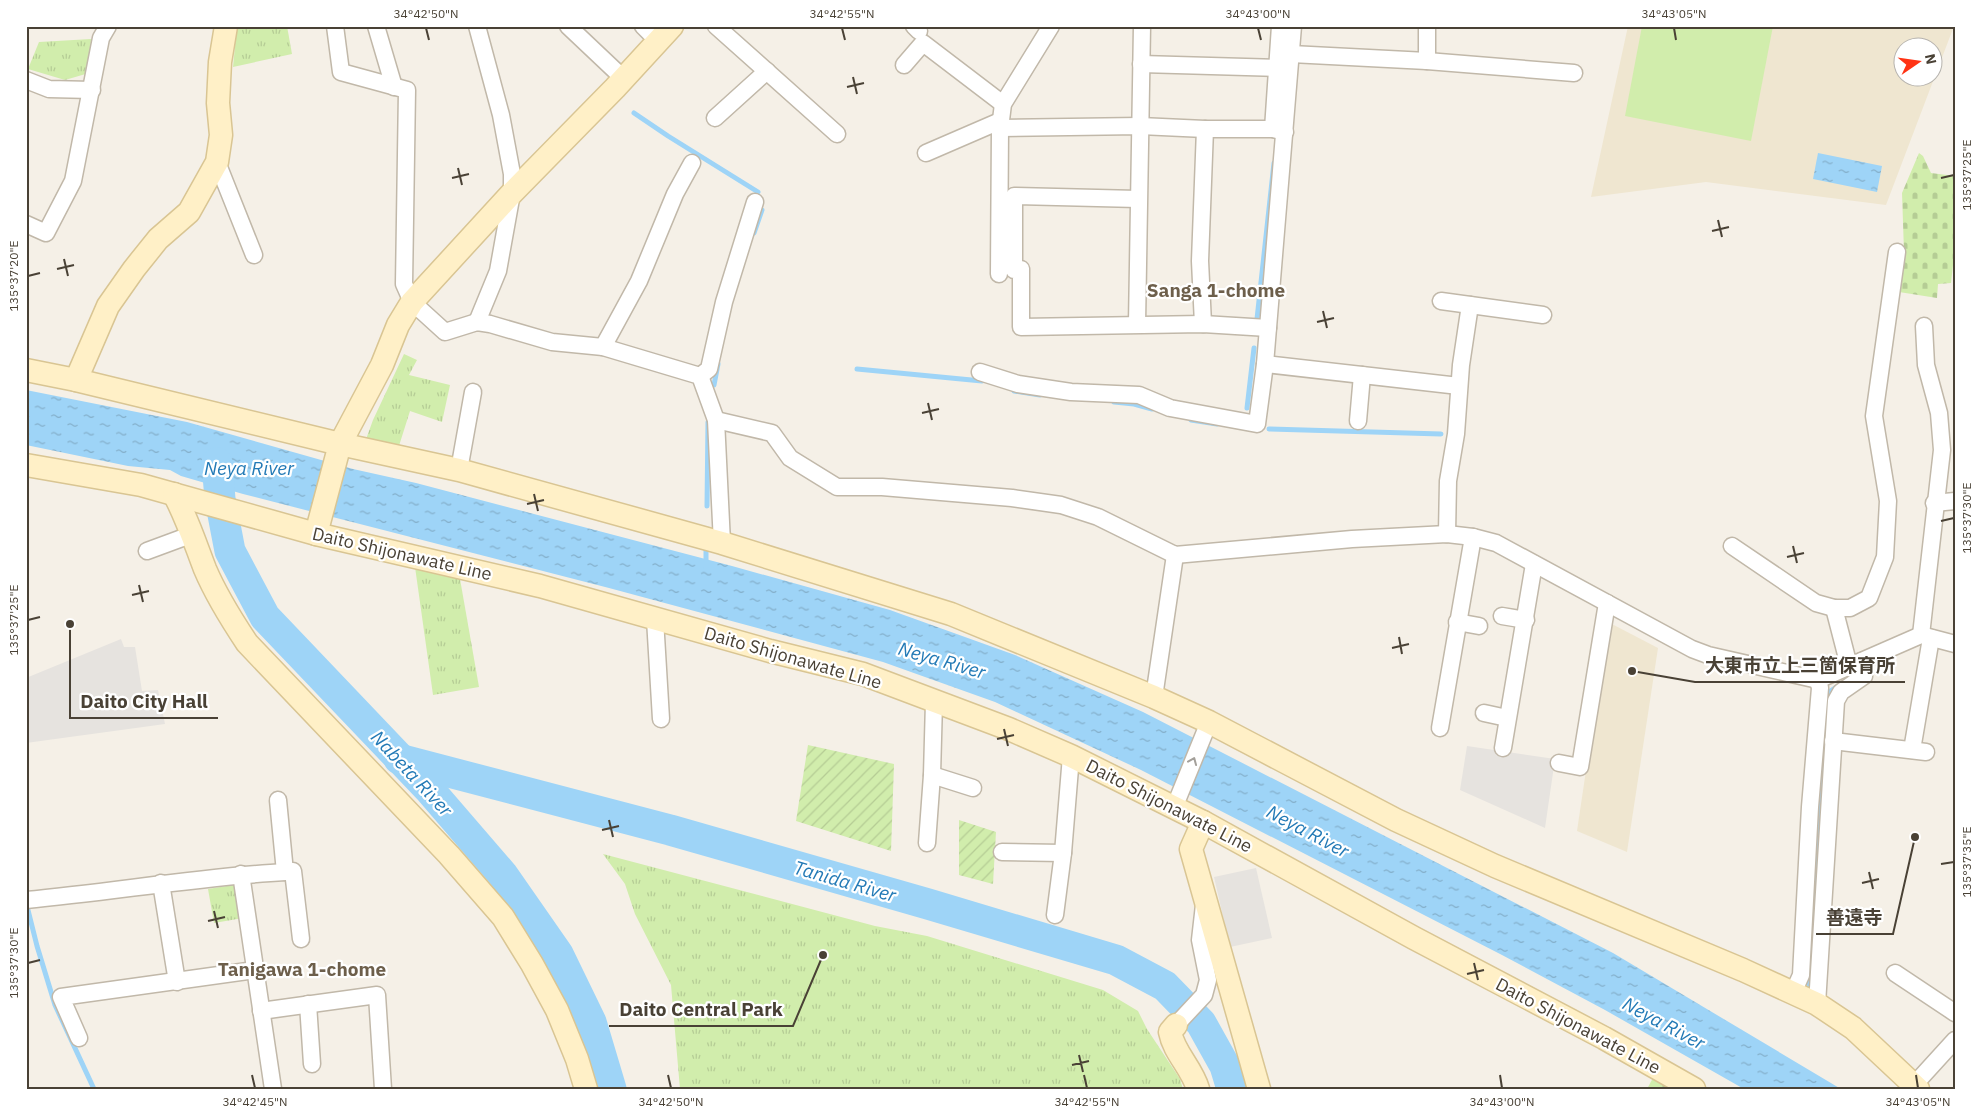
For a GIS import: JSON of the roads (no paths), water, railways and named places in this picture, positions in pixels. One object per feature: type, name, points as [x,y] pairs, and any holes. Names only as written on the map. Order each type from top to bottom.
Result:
[{"type":"street","points":[[26,224],[46,233],[73,181],[101,38],[108,26]]},
{"type":"street","points":[[76,380],[108,306],[134,269],[158,240],[189,212],[217,162],[221,135],[218,103],[220,62],[226,26]]},
{"type":"street","points":[[335,26],[341,72],[407,90],[404,284],[412,302],[445,332],[477,322],[490,324],[552,342],[603,347],[700,376]]},
{"type":"street","points":[[376,26],[394,87]]},
{"type":"street","points":[[477,26],[501,115],[512,174],[512,193],[498,271],[477,322]]},
{"type":"street","points":[[568,26],[623,78]]},
{"type":"street","points":[[716,26],[837,134]]},
{"type":"street","points":[[999,274],[1000,124],[1003,104],[1051,26]]},
{"type":"street","points":[[1137,324],[1142,26]]},
{"type":"street","points":[[980,372],[1018,384],[1062,391],[1139,395],[1170,408],[1257,424],[1268,328],[1279,131],[1277,68],[1280,26]]},
{"type":"street","points":[[1279,131],[1291,54],[1293,26]]},
{"type":"street","points":[[1427,26],[1428,61]]},
{"type":"street","points":[[316,534],[338,450],[382,365],[398,325],[412,302],[512,193],[616,88],[657,31]]},
{"type":"street","points":[[904,65],[922,43],[1003,104]]},
{"type":"street","points":[[1291,54],[1428,61],[1574,73]]},
{"type":"street","points":[[1141,64],[1277,68]]},
{"type":"street","points":[[715,118],[767,71]]},
{"type":"street","points":[[26,80],[49,89],[92,90]]},
{"type":"street","points":[[926,153],[1000,124],[1140,126],[1279,131]]},
{"type":"street","points":[[1203,324],[1200,260],[1205,129]]},
{"type":"street","points":[[217,162],[254,255]]},
{"type":"street","points":[[603,347],[639,281],[675,194],[692,163]]},
{"type":"street","points":[[1138,200],[1014,196],[1014,270],[1021,269],[1021,327],[1203,324],[1268,328]]},
{"type":"street","points":[[700,376],[709,368],[724,302],[755,202]]},
{"type":"street","points":[[1732,546],[1816,603],[1834,608],[1850,608],[1869,598],[1885,557],[1888,501],[1874,416],[1897,252]]},
{"type":"street","points":[[1441,301],[1543,315]]},
{"type":"street","points":[[1447,534],[1448,481],[1456,434],[1470,305]]},
{"type":"street","points":[[1833,741],[1919,751],[1934,503],[1942,450],[1939,413],[1926,365],[1924,326]]},
{"type":"street","points":[[1265,364],[1460,386]]},
{"type":"street","points":[[26,370],[76,380],[338,450],[459,470],[722,543],[951,614],[1154,697],[1207,726],[1396,820],[1495,866],[1817,1004],[1853,1028],[1916,1087],[1955,1040]]},
{"type":"street","points":[[1358,421],[1362,375]]},
{"type":"street","points":[[700,376],[716,420],[722,543]]},
{"type":"street","points":[[459,470],[473,392]]},
{"type":"street","points":[[716,420],[772,433],[790,458],[837,487],[892,488],[1012,498],[1061,505],[1098,517],[1175,555],[1352,539],[1447,534],[1473,536],[1496,543],[1692,649],[1708,655],[1818,680],[1926,637],[1955,644]]},
{"type":"street","name":"Daito Shijonawate Line","points":[[26,465],[132,484],[316,534],[540,586],[770,651],[863,674],[1009,729],[1177,800],[1203,822],[1414,938],[1604,1038],[1694,1089]]},
{"type":"street","points":[[179,496],[205,569],[222,603],[246,643],[449,855],[503,917],[557,1010],[577,1059],[586,1089]]},
{"type":"street","points":[[1934,503],[1955,501]]},
{"type":"street","points":[[147,551],[193,534]]},
{"type":"street","points":[[1440,728],[1473,536]]},
{"type":"street","points":[[1154,697],[1175,555]]},
{"type":"street","points":[[1503,748],[1534,564]]},
{"type":"street","points":[[1558,763],[1580,767],[1607,603]]},
{"type":"street","points":[[1817,1004],[1836,701],[1841,692],[1864,676],[1856,664],[1834,608]]},
{"type":"street","points":[[1502,616],[1526,620]]},
{"type":"street","points":[[655,619],[661,719]]},
{"type":"street","points":[[1458,622],[1479,626]]},
{"type":"street","points":[[1793,993],[1801,975],[1810,807],[1820,688],[1818,680]]},
{"type":"street","points":[[927,843],[932,775],[934,702]]},
{"type":"street","points":[[1484,713],[1507,718]]},
{"type":"street","points":[[1177,800],[1207,726]]},
{"type":"street","points":[[1055,915],[1071,756]]},
{"type":"street","points":[[932,775],[972,788]]},
{"type":"street","points":[[278,800],[285,872]]},
{"type":"street","points":[[1203,822],[1191,849],[1260,1089]]},
{"type":"street","points":[[1002,852],[1062,853]]},
{"type":"street","points":[[31,900],[241,874],[293,871],[301,939]]},
{"type":"street","points":[[241,874],[273,1089]]},
{"type":"street","points":[[161,883],[177,982]]},
{"type":"street","points":[[1198,1089],[1195,1078],[1172,1043],[1170,1032],[1204,995],[1208,980],[1200,940],[1205,901]]},
{"type":"street","points":[[79,1038],[61,997],[255,970]]},
{"type":"street","points":[[1895,974],[1955,1012]]},
{"type":"street","points":[[261,1011],[377,995],[383,1089]]},
{"type":"street","points":[[308,1004],[312,1064]]},
{"type":"water","points":[[1818,153],[1882,166],[1877,192],[1813,179]]},
{"type":"water","name":"Neya River","points":[[26,390],[187,422],[353,469],[416,483],[732,566],[890,610],[1015,655],[1143,712],[1613,953],[1841,1089],[1744,1089],[1605,1010],[1502,955],[1141,770],[995,702],[883,662],[609,588],[243,494],[181,476],[170,470],[128,466],[26,445]]},
{"type":"waterway","points":[[634,113],[758,192]]},
{"type":"waterway","points":[[1257,319],[1274,163]]},
{"type":"waterway","points":[[754,233],[762,210]]},
{"type":"waterway","points":[[1247,408],[1254,348]]},
{"type":"waterway","points":[[714,385],[718,364]]},
{"type":"waterway","points":[[857,369],[982,381]]},
{"type":"waterway","points":[[1014,391],[1040,395]]},
{"type":"waterway","points":[[1114,402],[1134,404],[1152,409]]},
{"type":"waterway","points":[[1191,420],[1217,424]]},
{"type":"waterway","points":[[707,506],[708,422]]},
{"type":"waterway","points":[[1269,429],[1441,434]]},
{"type":"waterway","name":"Nabeta River","points":[[217,463],[220,499],[230,551],[265,617],[428,788],[503,875],[558,954],[591,1022],[611,1089]]},
{"type":"waterway","points":[[706,550],[706,567]]},
{"type":"waterway","points":[[1828,703],[1829,692],[1838,686]]},
{"type":"waterway","points":[[1809,989],[1825,749]]},
{"type":"waterway","name":"Tanida River","points":[[399,759],[670,830],[1116,960],[1165,986],[1201,1023],[1225,1066],[1232,1089]]},
{"type":"waterway","points":[[26,902],[55,1005],[94,1089]]},
{"type":"place","name":"Daito City Hall","points":[[70,624]]},
{"type":"place","name":"大東市立上三箇保育所","points":[[1632,671]]},
{"type":"place","name":"善遠寺","points":[[1915,837]]},
{"type":"place","name":"Daito Central Park","points":[[823,955]]},
{"type":"district","name":"Sanga 1-chome","points":[[1216,290]]},
{"type":"district","name":"Tanigawa 1-chome","points":[[302,969]]}]
